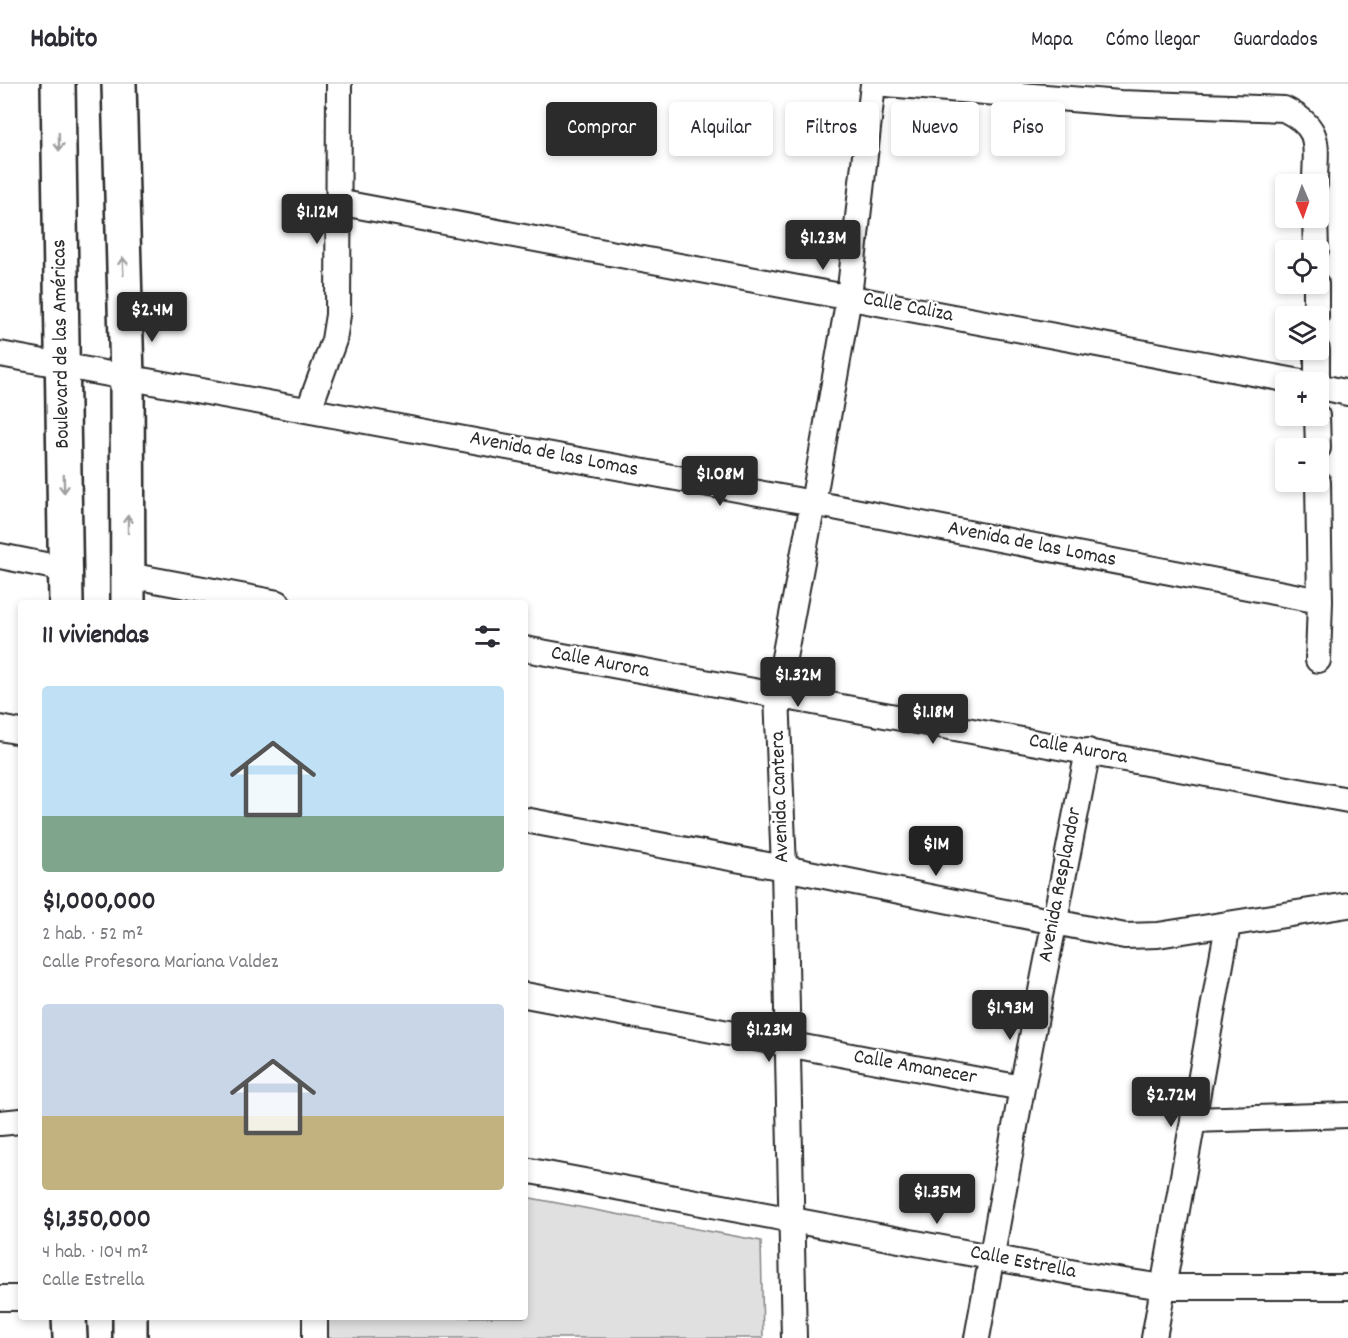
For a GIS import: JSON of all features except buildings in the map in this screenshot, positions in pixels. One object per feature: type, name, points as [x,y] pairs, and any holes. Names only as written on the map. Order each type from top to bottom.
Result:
[{"type":"main road","name":"Boulevard de las Américas","points":[[58,84],[66,600]]},
{"type":"main road","points":[[119,84],[127,378],[128,589]]},
{"type":"main road","points":[[69,1320],[70,1338]]},
{"type":"main road","points":[[130,1320],[130,1338]]},
{"type":"street","points":[[309,409],[334,340],[338,315],[339,84]]},
{"type":"street","name":"Avenida Cantera","points":[[794,1338],[784,868],[777,695],[849,297],[873,84]]},
{"type":"street","points":[[886,84],[1121,93],[1284,109],[1311,127],[1315,138],[1315,174]]},
{"type":"street","name":"Calle Caliza","points":[[337,202],[1275,377]]},
{"type":"street","name":"Avenida de las Lomas","points":[[0,354],[813,503],[1320,601]]},
{"type":"street","points":[[1329,387],[1348,393]]},
{"type":"street","points":[[1318,492],[1320,601],[1318,660]]},
{"type":"street","points":[[0,556],[65,569]]},
{"type":"street","points":[[128,589],[246,600]]},
{"type":"street","name":"Calle Aurora","points":[[528,650],[1348,800]]},
{"type":"street","points":[[0,728],[18,731]]},
{"type":"street","name":"Avenida Resplandor","points":[[977,1338],[990,1257],[1088,751]]},
{"type":"street","points":[[528,821],[784,868],[1125,936],[1158,935],[1348,905]]},
{"type":"street","points":[[1154,1338],[1228,925]]},
{"type":"street","name":"Calle Amanecer","points":[[528,996],[1022,1088]]},
{"type":"street","points":[[1193,1120],[1348,1115]]},
{"type":"street","points":[[0,1123],[18,1120]]},
{"type":"street","name":"Calle Estrella","points":[[528,1171],[1092,1276],[1163,1287],[1348,1287]]},
{"type":"street","points":[[0,1298],[18,1298]]},
{"type":"street","points":[[315,1320],[315,1338]]},
{"type":"shaded area","points":[[528,1198],[761,1241],[763,1338],[321,1338],[321,1320],[528,1320]]}]
